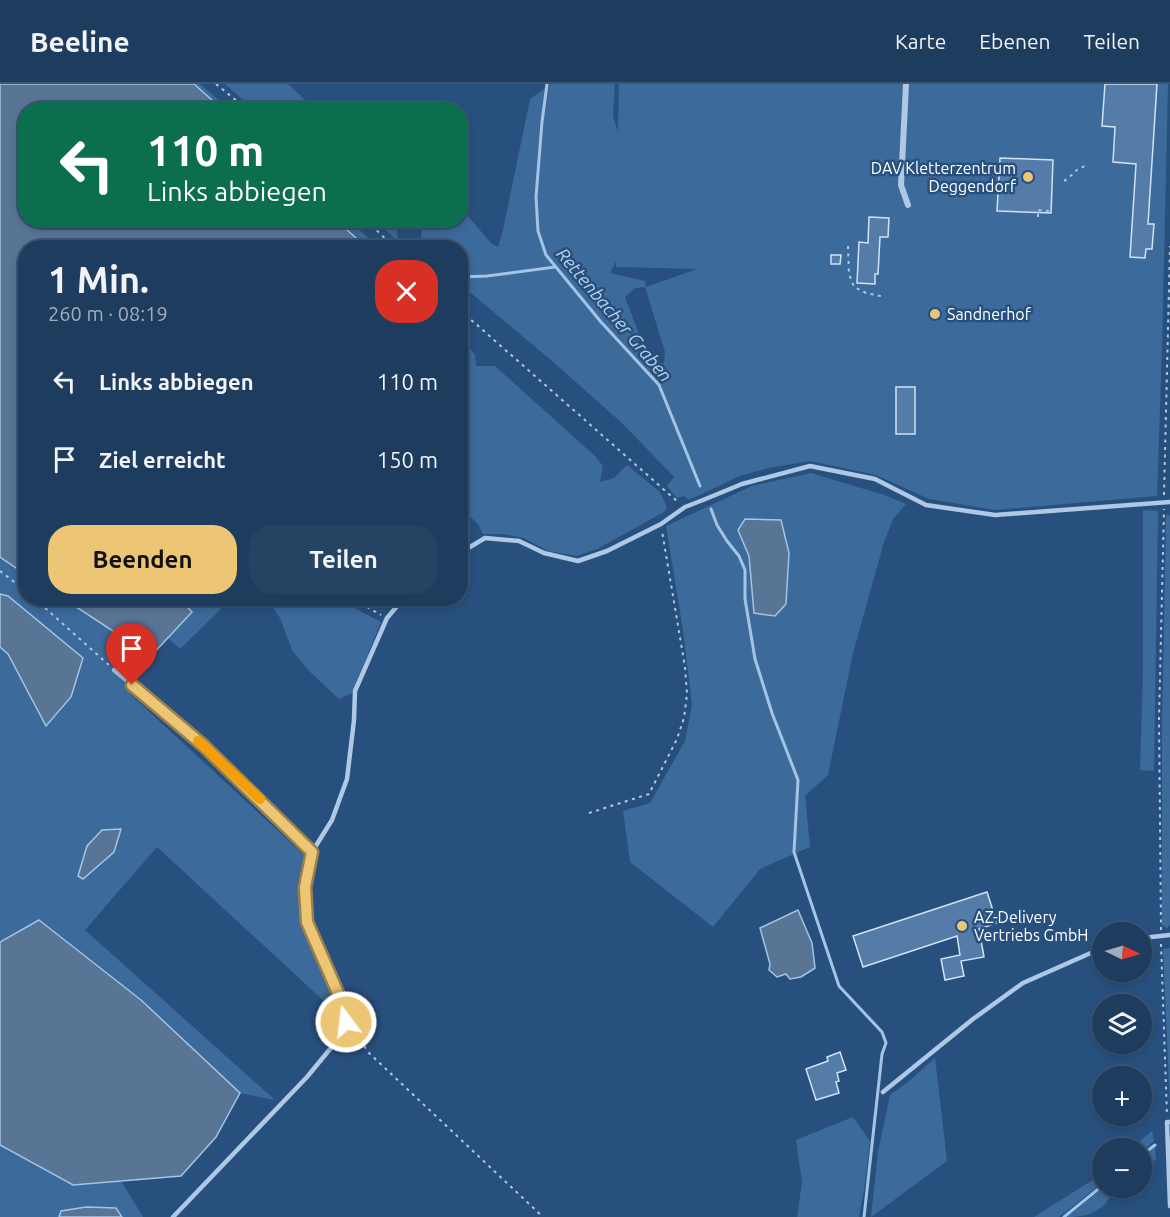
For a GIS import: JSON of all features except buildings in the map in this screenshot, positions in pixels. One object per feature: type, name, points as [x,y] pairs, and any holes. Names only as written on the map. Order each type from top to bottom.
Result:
[{"type":"street","points":[[906,84],[901,185],[908,205]]},
{"type":"lane","points":[[468,548],[485,538],[519,541],[544,553],[578,561],[607,551],[660,524],[685,507],[742,484],[810,466],[875,479],[926,505],[995,515],[1170,502]]},
{"type":"lane","points":[[173,1217],[307,1077],[335,1043],[346,1022],[345,1009],[307,922],[305,887],[312,852],[332,820],[346,779],[354,720],[355,691],[387,618],[397,606]]},
{"type":"lane","points":[[114,670],[204,746],[312,852]]},
{"type":"lane","points":[[1152,937],[1170,935]]},
{"type":"lane","points":[[883,1092],[973,1019],[1023,983],[1092,952]]},
{"type":"lane","points":[[1168,1122],[1170,1206]]},
{"type":"path","points":[[216,84],[238,102]]},
{"type":"path","points":[[1064,181],[1071,177],[1078,168],[1086,166]]},
{"type":"path","points":[[975,187],[994,188]]},
{"type":"path","points":[[1038,217],[1038,210],[1048,211],[1048,208],[1045,208]]},
{"type":"path","points":[[374,228],[387,240]]},
{"type":"path","points":[[848,246],[849,274],[854,287],[866,293],[885,297]]},
{"type":"path","points":[[1164,496],[1170,246]]},
{"type":"path","points":[[468,316],[685,507]]},
{"type":"path","points":[[1161,930],[1159,718],[1164,512]]},
{"type":"path","points":[[589,813],[650,794],[677,739],[684,718],[687,694],[685,667],[660,524]]},
{"type":"path","points":[[0,571],[18,585]]},
{"type":"path","points":[[43,606],[114,670]]},
{"type":"path","points":[[365,606],[387,618]]},
{"type":"path","points":[[1161,944],[1168,1122]]},
{"type":"path","points":[[346,1022],[369,1053],[543,1217]]},
{"type":"shaded area","points":[[0,84],[194,84],[214,102],[18,102],[18,228],[345,228],[358,240],[18,240],[18,569],[0,557]]},
{"type":"shaded area","points":[[194,84],[200,84],[221,102],[214,102]]},
{"type":"shaded area","points":[[225,84],[288,84],[307,102],[245,102]]},
{"type":"shaded area","name":"Sandnerhof","points":[[551,84],[615,84],[613,116],[618,132],[619,84],[1168,84],[1157,496],[995,510],[929,499],[876,475],[810,461],[768,468],[740,476],[689,500],[684,496],[677,498],[667,486],[674,477],[622,423],[471,293],[468,294],[468,240],[418,240],[421,238],[422,228],[468,228],[468,216],[491,243],[498,247],[530,99]],"holes":[[[616,261],[616,267],[697,269],[646,287],[645,281],[610,273]],[[645,287],[665,352],[664,363],[650,363],[625,297],[635,288]]]},
{"type":"shaded area","points":[[345,228],[358,228],[370,240],[358,240]]},
{"type":"shaded area","points":[[383,228],[397,228],[397,240]]},
{"type":"shaded area","points":[[468,346],[475,355],[476,366],[495,366],[595,456],[603,466],[600,482],[614,478],[627,465],[660,492],[667,507],[664,512],[597,549],[577,556],[548,551],[524,538],[502,534],[483,534],[478,524],[468,515]]},
{"type":"shaded area","points":[[811,473],[906,504],[893,519],[884,542],[853,653],[828,775],[805,796],[810,847],[760,869],[713,927],[630,862],[623,811],[650,803],[685,741],[692,705],[683,630],[666,526],[752,486]],"holes":[[[781,521],[789,553],[786,604],[754,613],[749,556]]]},
{"type":"shaded area","points":[[1143,510],[1158,511],[1154,771],[1140,770],[1143,671]]},
{"type":"shaded area","points":[[1168,514],[1170,516],[1170,925],[1167,928],[1162,925],[1162,729],[1166,516]]},
{"type":"shaded area","points":[[745,519],[781,520],[789,553],[786,604],[775,616],[754,613],[749,556],[738,530]]},
{"type":"shaded area","points":[[0,557],[18,569],[18,604],[8,596],[0,594]]},
{"type":"shaded area","points":[[0,594],[8,596],[83,658],[71,697],[46,726],[8,654],[0,647]]},
{"type":"shaded area","points":[[20,606],[75,606],[151,656],[129,693],[304,855],[298,882],[300,917],[319,964],[342,1010],[339,1015],[157,847],[85,930],[275,1100],[240,1093],[141,1000],[39,920],[0,942],[0,647],[8,654],[46,726],[83,658]]},
{"type":"shaded area","points":[[75,606],[186,606],[192,612],[151,656]]},
{"type":"shaded area","points":[[186,606],[223,607],[180,649],[168,638],[192,612]]},
{"type":"shaded area","points":[[272,606],[353,606],[381,622],[352,693],[339,699],[308,670],[292,650],[280,618]]},
{"type":"shaded area","points":[[121,829],[114,852],[83,879],[78,876],[87,846],[102,830]]},
{"type":"shaded area","points":[[798,910],[812,943],[815,968],[801,977],[790,979],[786,974],[777,977],[769,970],[770,964],[760,928]]},
{"type":"shaded area","points":[[39,920],[141,1000],[240,1093],[216,1137],[181,1176],[73,1185],[0,1145],[0,942]]},
{"type":"shaded area","points":[[1170,948],[1170,1106],[1163,949]]},
{"type":"shaded area","points":[[935,1058],[947,1161],[871,1217],[878,1152],[890,1095]]},
{"type":"shaded area","points":[[853,1117],[870,1141],[859,1217],[797,1217],[802,1182],[796,1140]]},
{"type":"shaded area","points":[[1152,1131],[1154,1141],[1152,1143],[1152,1138],[1143,1138]]},
{"type":"shaded area","points":[[0,1145],[73,1185],[121,1181],[143,1217],[122,1217],[116,1208],[86,1207],[61,1211],[59,1217],[0,1217]]},
{"type":"shaded area","points":[[1155,1147],[1156,1159],[1152,1163],[1152,1150]]},
{"type":"shaded area","points":[[1091,1181],[1092,1191],[1059,1217],[1034,1217]]},
{"type":"shaded area","points":[[1092,1197],[1109,1198],[1097,1211],[1083,1216],[1067,1217]]},
{"type":"shaded area","points":[[86,1207],[116,1208],[122,1217],[59,1217],[61,1211]]},
{"type":"waterway","name":"Rettenbacher Graben","points":[[547,84],[536,197],[538,231],[546,255],[601,322],[659,385],[700,486]]},
{"type":"waterway","points":[[468,277],[555,267]]},
{"type":"waterway","name":"Rettenbacher Graben","points":[[711,509],[717,525],[739,556],[745,570],[745,599],[755,659],[772,713],[798,780],[794,852],[839,986],[882,1032],[886,1043],[882,1054],[864,1217]]},
{"type":"waterway","points":[[1064,1217],[1092,1194]]},
{"type":"slow traffic","points":[[198,741],[260,799]]},
{"type":"place","name":"DAV Kletterzentrum Deggendorf","points":[[1028,177]]},
{"type":"place","name":"Sandnerhof","points":[[935,314]]},
{"type":"place","name":"AZ-Delivery Vertriebs GmbH","points":[[962,926]]},
{"type":"route","points":[[132,685],[204,746],[312,852],[305,887],[307,922],[345,1009],[346,1022]]}]
